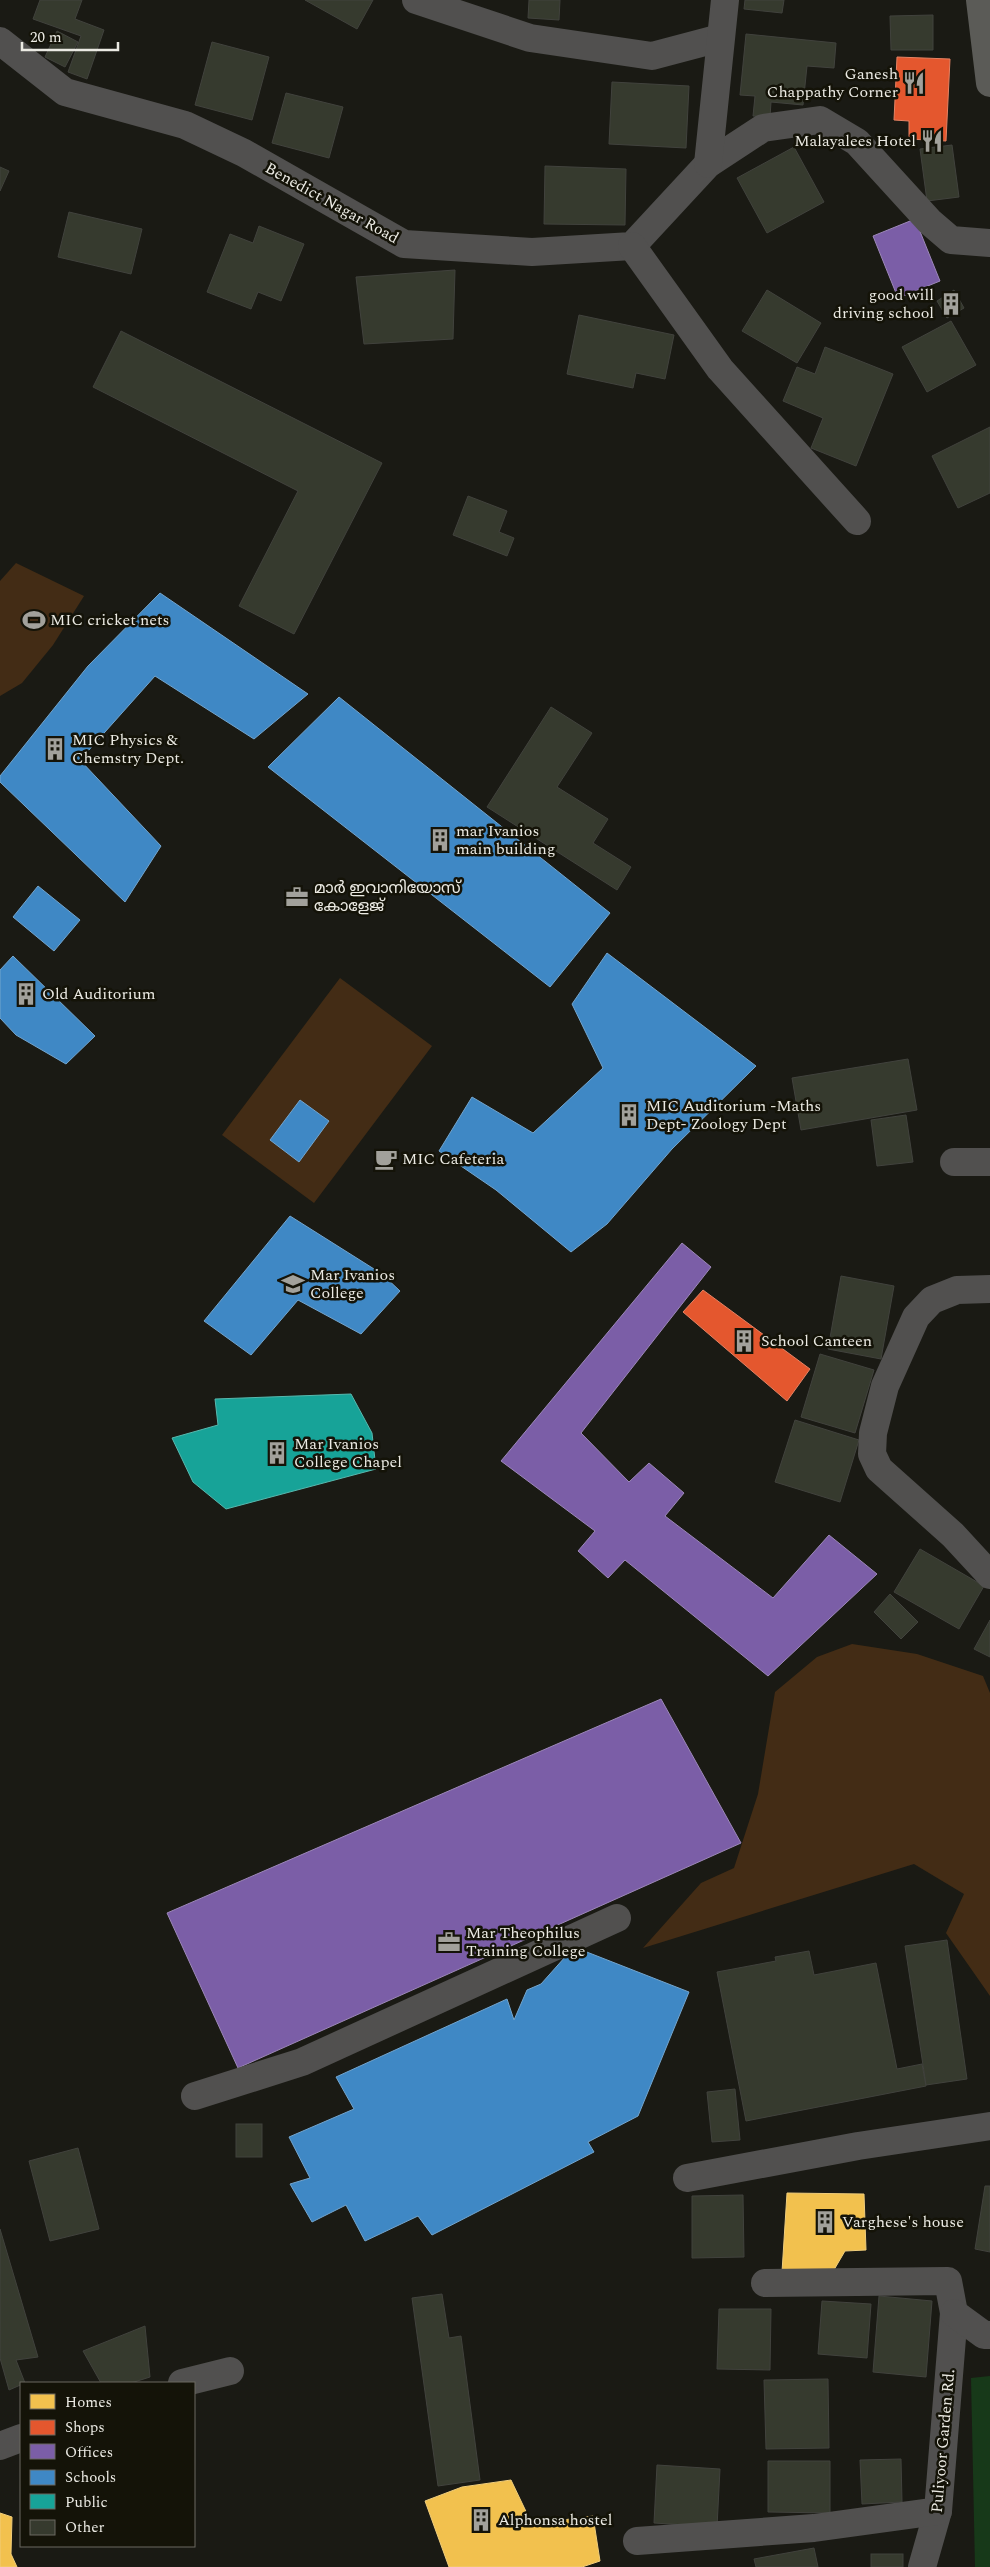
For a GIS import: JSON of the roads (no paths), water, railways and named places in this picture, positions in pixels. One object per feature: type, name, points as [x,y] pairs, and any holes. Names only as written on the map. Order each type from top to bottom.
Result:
[{"type":"main road","points":[[980,0],[990,83]]},
{"type":"street","points":[[416,0],[530,38],[652,56],[720,38]]},
{"type":"street","points":[[708,164],[725,0]]},
{"type":"street","name":"Benedict Nagar Road","points":[[0,41],[65,92],[185,125],[244,153],[404,244],[532,252],[632,246]]},
{"type":"street","points":[[857,521],[720,369],[632,246],[708,164],[763,128],[820,120],[857,142],[930,222],[951,240],[990,243]]},
{"type":"street","points":[[954,1162],[990,1162]]},
{"type":"street","points":[[990,1289],[957,1290],[932,1300],[916,1317],[885,1386],[873,1433],[872,1454],[879,1469],[953,1535],[990,1575]]},
{"type":"street","points":[[195,2096],[302,2062],[617,1918]]},
{"type":"street","points":[[688,2178],[858,2146],[990,2126]]},
{"type":"street","name":"Puliyoor Garden Rd.","points":[[765,2283],[948,2281],[954,2313],[938,2511],[922,2567]]},
{"type":"street","points":[[954,2313],[984,2335],[990,2335]]},
{"type":"street","points":[[186,2382],[230,2371]]},
{"type":"street","points":[[0,2446],[20,2438]]},
{"type":"street","points":[[637,2541],[814,2528],[938,2511]]},
{"type":"place","name":"Ganesh Chappathy Corner","points":[[914,83]]},
{"type":"place","name":"Malayalees Hotel","points":[[932,141]]},
{"type":"place","name":"good will driving school","points":[[951,304]]},
{"type":"place","name":"MIC cricket nets","points":[[34,620]]},
{"type":"place","name":"MIC Physics & Chemstry Dept.","points":[[55,749]]},
{"type":"place","name":"mar Ivanios main building","points":[[440,840]]},
{"type":"place","name":"മാർ ഇവാനിയോസ് കോളേജ്","points":[[297,897]]},
{"type":"place","name":"Old Auditorium","points":[[26,994]]},
{"type":"place","name":"MIC Auditorium -Maths Dept- Zoology Dept","points":[[629,1115]]},
{"type":"place","name":"MIC Cafeteria","points":[[386,1159]]},
{"type":"place","name":"Mar Ivanios College","points":[[293,1284]]},
{"type":"place","name":"School Canteen","points":[[744,1341]]},
{"type":"place","name":"Mar Ivanios College Chapel","points":[[277,1453]]},
{"type":"place","name":"Mar Theophilus Training College","points":[[449,1942]]},
{"type":"place","name":"Varghese's house","points":[[825,2222]]},
{"type":"place","name":"Alphonsa hostel","points":[[481,2520]]}]
